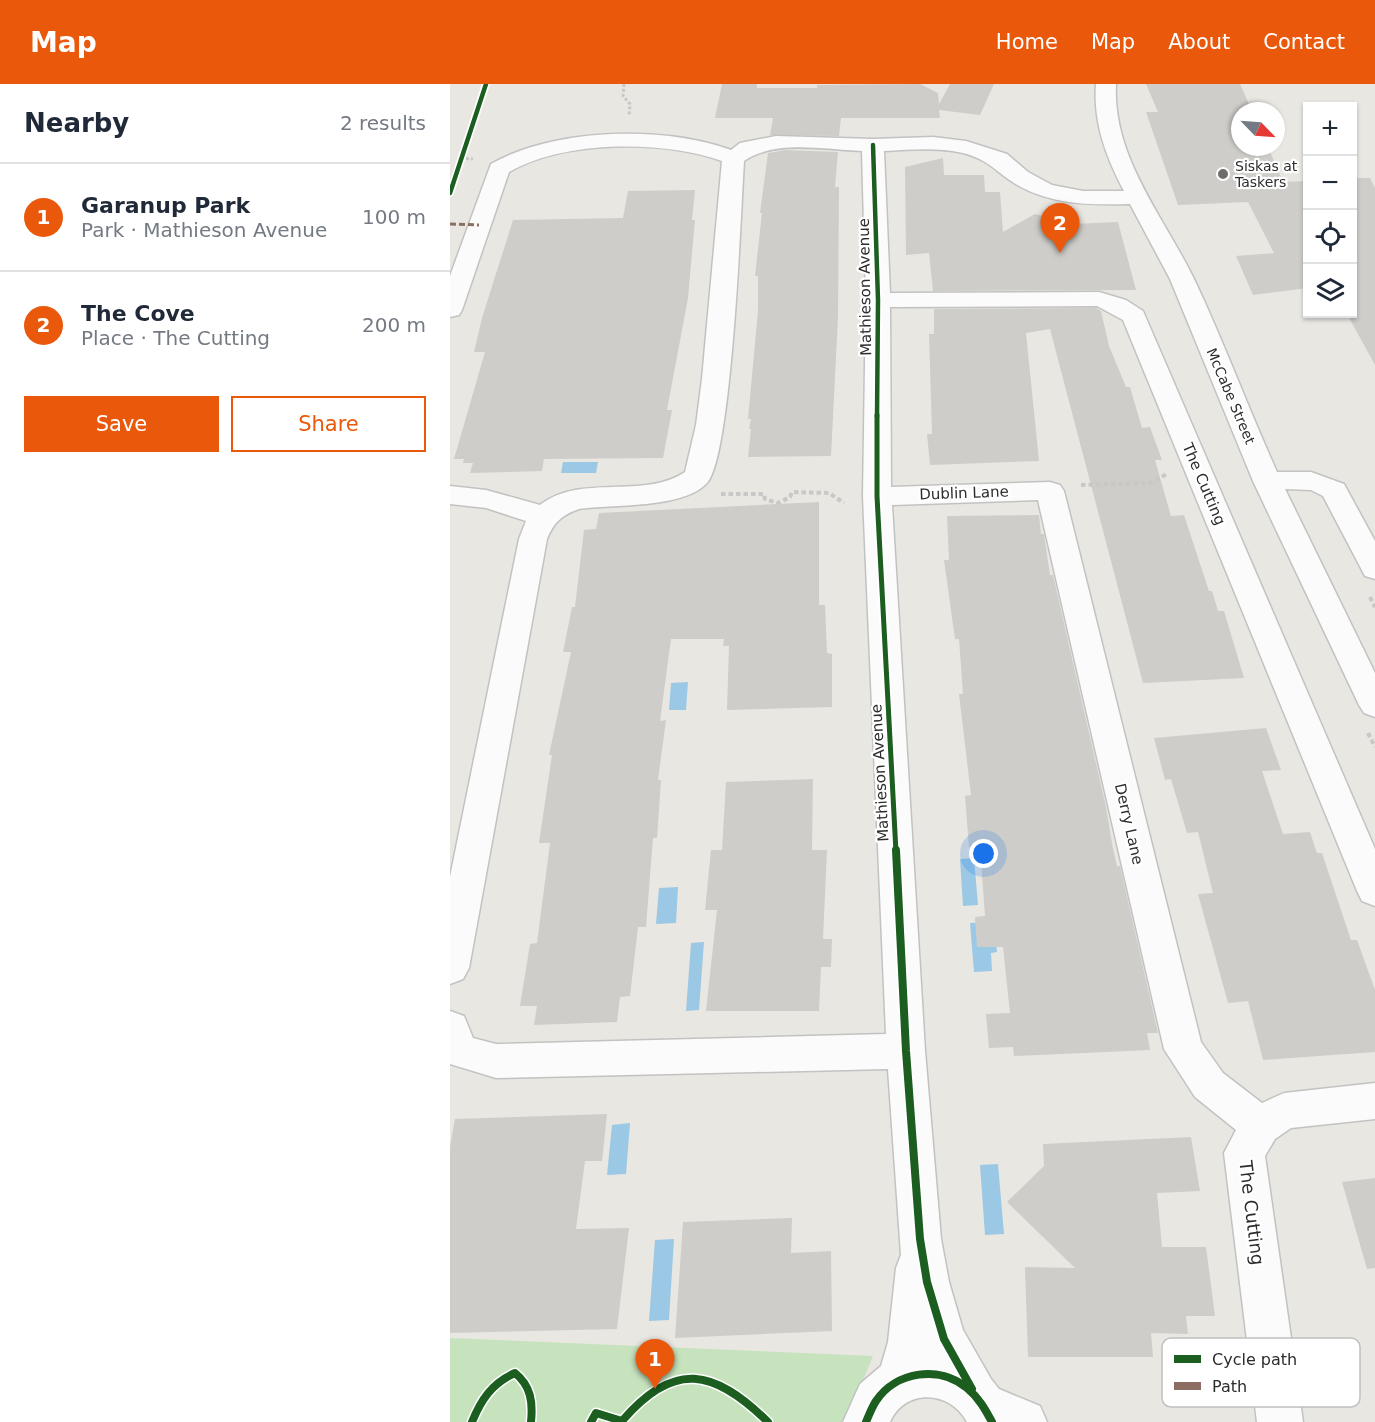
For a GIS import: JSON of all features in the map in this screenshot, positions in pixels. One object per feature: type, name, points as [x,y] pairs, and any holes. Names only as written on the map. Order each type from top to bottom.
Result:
[{"type":"street","name":"McCabe Street","points":[[1106,84],[1103,96],[1107,120],[1139,197],[1182,278],[1267,481],[1375,705]]},
{"type":"street","points":[[450,310],[499,169],[513,160],[537,152],[628,138],[666,139],[705,146],[733,158]]},
{"type":"street","points":[[733,158],[748,148],[776,142],[873,145],[933,143],[966,147],[999,159],[1020,177],[1045,190],[1083,198],[1139,197]]},
{"type":"street","name":"Mathieson Avenue","points":[[873,145],[878,300],[877,496],[906,1052],[920,1239],[927,1282],[944,1339],[994,1410]]},
{"type":"street","points":[[450,968],[533,538],[543,517],[578,499],[678,488],[690,483],[704,467],[719,340],[733,158]]},
{"type":"street","name":"The Cutting","points":[[878,300],[1099,299],[1117,305],[1134,316],[1375,891]]},
{"type":"street","points":[[1267,481],[1311,480],[1324,483],[1335,490],[1375,569]]},
{"type":"street","name":"Dublin Lane","points":[[877,496],[1050,491]]},
{"type":"street","name":"Derry Lane","points":[[1050,491],[1183,1049],[1209,1085],[1261,1126]]},
{"type":"street","points":[[450,495],[496,499],[543,517]]},
{"type":"street","points":[[453,1047],[496,1061],[906,1052]]},
{"type":"street","name":"The Cutting","points":[[1269,1338],[1244,1153],[1261,1126],[1284,1111],[1375,1101]]},
{"type":"street","name":"Mathieson Avenue","points":[[900,1379],[910,1342],[920,1239]]},
{"type":"street","points":[[866,1422],[882,1393],[900,1379],[922,1373],[945,1374],[994,1410]]},
{"type":"street","name":"The Cutting","points":[[1278,1407],[1280,1422]]},
{"type":"path","points":[[624,84],[623,96],[630,104],[628,138]]},
{"type":"path","points":[[458,168],[465,148]]},
{"type":"path","points":[[1085,484],[1150,483],[1174,471]]},
{"type":"path","points":[[731,495],[764,494],[765,499],[778,503],[789,497],[792,492],[829,493],[843,504]]},
{"type":"path","points":[[472,1422],[478,1405],[491,1389],[504,1377],[515,1373],[529,1386],[532,1401],[531,1422]]},
{"type":"path","points":[[591,1422],[596,1413],[622,1422],[651,1390],[662,1383],[687,1376],[705,1379],[722,1386],[754,1407],[768,1422]]},
{"type":"green space","points":[[450,1338],[873,1356],[846,1422],[450,1422]]},
{"type":"water","points":[[563,462],[598,462],[596,473],[561,473]]},
{"type":"water","points":[[688,682],[686,710],[669,710],[671,683]]},
{"type":"water","points":[[974,858],[978,905],[963,906],[960,859]]},
{"type":"water","points":[[678,887],[676,923],[656,924],[659,888]]},
{"type":"water","points":[[994,922],[997,952],[991,953],[992,971],[974,972],[970,923]]},
{"type":"water","points":[[704,942],[699,1010],[686,1011],[691,943]]},
{"type":"water","points":[[630,1123],[626,1174],[607,1175],[612,1125]]},
{"type":"water","points":[[998,1164],[1004,1234],[985,1235],[980,1165]]},
{"type":"water","points":[[674,1239],[669,1320],[649,1321],[655,1240]]},
{"type":"building","points":[[722,84],[757,84],[757,88],[817,88],[817,85],[920,84],[938,93],[939,104],[950,84],[994,84],[980,115],[939,110],[940,118],[841,118],[839,136],[770,135],[773,118],[715,118]]},
{"type":"building","points":[[1146,84],[1240,84],[1248,102],[1231,102],[1231,156],[1272,156],[1283,182],[1303,181],[1303,289],[1253,295],[1236,256],[1274,253],[1248,202],[1178,205],[1146,112],[1158,112]]},
{"type":"building","points":[[786,150],[838,152],[835,187],[839,187],[838,317],[831,456],[748,457],[751,419],[748,419],[758,311],[758,276],[755,276],[762,213],[760,213],[768,153]]},
{"type":"building","points":[[943,158],[944,175],[984,175],[985,192],[1000,192],[1003,232],[1035,214],[1074,224],[1118,222],[1136,290],[933,291],[929,253],[906,255],[905,167]]},
{"type":"building","points":[[1357,178],[1370,178],[1375,188],[1375,365],[1349,318],[1357,318]]},
{"type":"building","points":[[695,190],[692,220],[695,220],[688,298],[667,410],[672,410],[663,458],[544,459],[542,471],[470,473],[473,463],[463,463],[464,459],[454,459],[485,352],[474,352],[482,318],[513,220],[623,218],[628,191]]},
{"type":"building","points":[[1096,308],[1101,311],[1109,346],[1126,387],[1130,387],[1142,428],[1150,427],[1162,460],[1155,460],[1171,516],[1184,515],[1209,591],[1212,591],[1218,611],[1224,611],[1244,678],[1143,683],[1050,329],[1026,333],[1039,461],[930,465],[927,434],[932,434],[929,334],[934,334],[934,309]]},
{"type":"building","points":[[819,502],[819,605],[825,605],[827,653],[832,654],[832,707],[727,710],[729,646],[723,646],[724,639],[671,639],[660,721],[666,720],[658,780],[661,780],[657,838],[653,838],[646,927],[638,927],[630,996],[620,997],[617,1022],[534,1025],[537,1006],[520,1006],[530,944],[537,943],[550,843],[539,843],[552,755],[549,755],[571,652],[563,652],[572,607],[575,607],[584,530],[596,529],[599,513]]},
{"type":"building","points":[[1039,515],[1050,575],[1053,575],[1106,807],[1113,849],[1117,866],[1120,866],[1158,1033],[1147,1033],[1150,1050],[1014,1056],[1013,1047],[989,1048],[986,1014],[1010,1013],[1003,947],[977,947],[975,917],[985,916],[980,847],[969,847],[965,796],[971,795],[959,694],[963,694],[959,639],[955,639],[944,560],[949,560],[947,516]]},
{"type":"building","points":[[1266,728],[1281,770],[1262,771],[1283,834],[1310,832],[1317,853],[1322,853],[1351,940],[1357,940],[1375,990],[1375,1052],[1263,1060],[1248,1001],[1228,1003],[1198,894],[1213,893],[1198,832],[1187,833],[1171,779],[1165,780],[1154,738]]},
{"type":"building","points":[[813,779],[812,850],[827,850],[823,939],[832,939],[831,967],[821,967],[819,1011],[706,1011],[717,910],[705,910],[711,850],[722,850],[726,782]]},
{"type":"building","points":[[607,1114],[602,1161],[585,1161],[576,1229],[629,1228],[617,1329],[450,1333],[450,1147],[455,1119]]},
{"type":"building","points":[[1191,1137],[1200,1191],[1157,1193],[1162,1247],[1206,1247],[1215,1316],[1186,1316],[1188,1334],[1151,1333],[1153,1357],[1028,1357],[1025,1267],[1075,1268],[1007,1202],[1044,1166],[1043,1144]]},
{"type":"building","points":[[1375,1178],[1375,1268],[1367,1269],[1342,1182]]},
{"type":"building","points":[[792,1218],[791,1253],[831,1251],[832,1331],[675,1338],[683,1222]]},
{"type":"marked path","points":[[450,224],[479,225]]},
{"type":"cycle path","points":[[450,193],[486,84]]},
{"type":"cycle path","points":[[873,145],[878,300],[877,496],[906,1051],[920,1239],[927,1282],[944,1339],[972,1389]]},
{"type":"cycle path","points":[[472,1422],[479,1406],[493,1386],[515,1373],[525,1383],[530,1394],[531,1422]]},
{"type":"cycle path","points":[[866,1422],[876,1400],[891,1385],[909,1376],[928,1374],[947,1377],[965,1386],[981,1401],[992,1422]]},
{"type":"cycle path","points":[[591,1422],[596,1413],[622,1421],[639,1401],[657,1388],[675,1380],[694,1378],[713,1382],[731,1391],[750,1404],[768,1422]]},
{"type":"place","name":"Siskas at Taskers","points":[[1223,174]]},
{"type":"place","name":"The Cove","points":[[1060,253]]},
{"type":"place","name":"Garanup Park","points":[[655,1389]]}]
